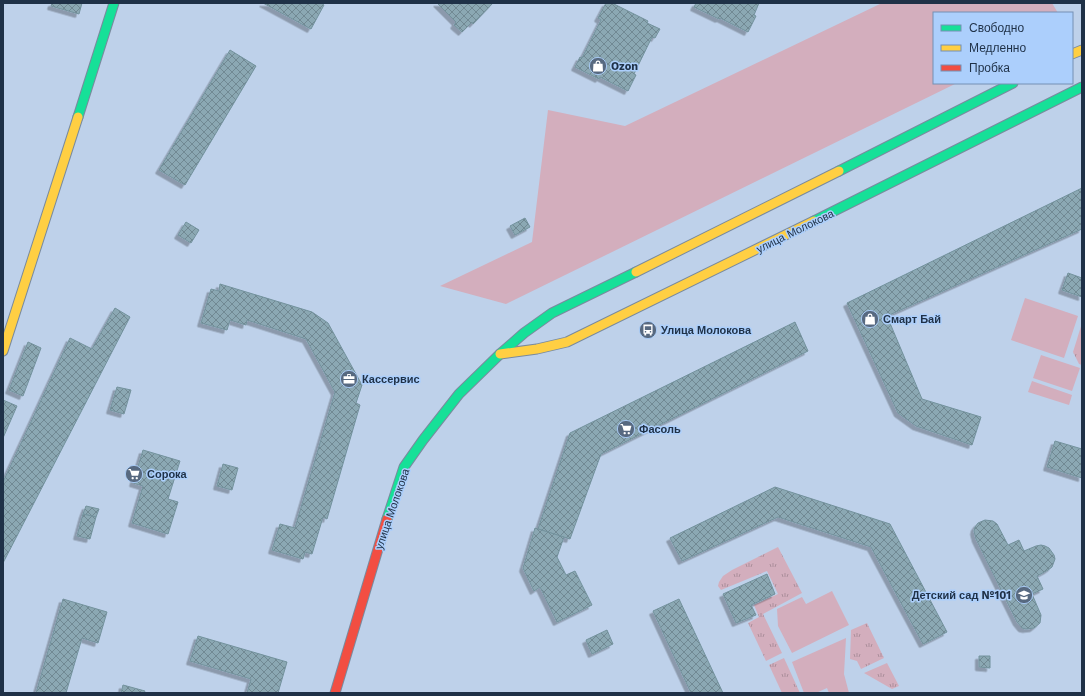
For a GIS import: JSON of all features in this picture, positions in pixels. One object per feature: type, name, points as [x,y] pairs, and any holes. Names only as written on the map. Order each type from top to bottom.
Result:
[{"type":"street","points":[[3,351],[114,3]]},
{"type":"street","name":"улица Молокова","points":[[335,693],[374,561],[404,468],[423,440],[459,394],[500,354],[524,333],[552,312],[783,200],[1011,84]]},
{"type":"street","name":"улица Молокова","points":[[500,354],[537,350],[567,342],[783,237],[1082,87]]},
{"type":"green space","points":[[882,3],[1052,3],[1057,12],[933,12],[933,84],[955,84],[506,304],[440,286],[532,242],[548,110],[625,126]]},
{"type":"green space","points":[[1025,298],[1078,316],[1064,358],[1011,340]]},
{"type":"green space","points":[[1082,323],[1082,365],[1079,364],[1073,352]]},
{"type":"green space","points":[[1041,355],[1080,368],[1072,391],[1033,378]]},
{"type":"green space","points":[[1032,381],[1072,395],[1069,405],[1028,392]]},
{"type":"green space","points":[[778,547],[802,593],[763,614],[782,653],[766,661],[748,623],[759,617],[754,605],[778,594],[767,571],[721,590],[718,586],[723,576],[732,570]]},
{"type":"green space","points":[[832,591],[849,625],[792,653],[778,626],[777,609],[802,597],[806,604]]},
{"type":"green space","points":[[867,623],[884,658],[861,669],[857,661],[850,659],[851,630]]},
{"type":"green space","points":[[846,638],[844,674],[849,693],[829,693],[827,688],[816,693],[804,693],[792,662]]},
{"type":"green space","points":[[784,658],[800,693],[782,693],[769,665]]},
{"type":"green space","points":[[887,663],[899,686],[892,689],[864,673]]},
{"type":"building","points":[[52,3],[82,3],[79,14],[51,6]]},
{"type":"building","points":[[263,3],[321,3],[324,5],[311,29]]},
{"type":"building","points":[[437,3],[493,3],[473,24],[472,22],[462,32],[454,25],[456,22]]},
{"type":"building","points":[[606,3],[612,3],[648,21],[647,23],[660,29],[655,38],[652,37],[634,74],[636,75],[628,91],[600,77],[599,79],[575,67],[580,57],[582,58],[601,20],[598,18]]},
{"type":"building","points":[[696,3],[759,3],[754,15],[756,16],[748,32],[694,7]]},
{"type":"building","points":[[230,50],[256,66],[185,185],[159,170]]},
{"type":"building","points":[[1082,188],[1082,229],[887,316],[922,399],[981,417],[972,445],[916,426],[898,413],[847,303]]},
{"type":"building","points":[[525,218],[530,227],[515,235],[510,226]]},
{"type":"building","points":[[186,222],[199,230],[191,243],[178,235]]},
{"type":"building","points":[[1068,273],[1082,278],[1082,297],[1062,290]]},
{"type":"building","points":[[220,284],[312,312],[328,323],[362,385],[356,403],[360,405],[327,519],[323,517],[312,554],[305,552],[303,559],[272,550],[280,524],[295,528],[335,392],[306,339],[247,320],[246,325],[230,320],[227,330],[201,323],[211,289],[219,291]]},
{"type":"building","points":[[115,308],[130,317],[3,563],[3,482],[70,338],[92,349]]},
{"type":"building","points":[[795,322],[808,351],[601,454],[570,539],[538,529],[570,433]]},
{"type":"building","points":[[28,342],[41,348],[23,396],[9,390]]},
{"type":"building","points":[[117,387],[131,390],[124,414],[110,410]]},
{"type":"building","points":[[3,400],[17,406],[3,438]]},
{"type":"building","points":[[1055,441],[1082,449],[1082,478],[1047,467]]},
{"type":"building","points":[[143,450],[180,461],[168,499],[178,502],[168,534],[132,523],[143,486],[133,483]]},
{"type":"building","points":[[223,464],[238,468],[232,490],[217,486]]},
{"type":"building","points":[[775,487],[890,524],[947,632],[923,644],[871,547],[778,517],[682,561],[670,538]]},
{"type":"building","points":[[86,506],[99,509],[96,517],[83,514]]},
{"type":"building","points":[[83,514],[96,517],[90,539],[77,536]]},
{"type":"building","points":[[985,520],[993,521],[997,524],[1008,545],[1019,540],[1024,551],[1041,545],[1049,548],[1054,555],[1055,559],[1052,567],[1037,576],[1043,589],[1032,594],[1041,615],[1040,623],[1034,628],[1022,628],[1017,622],[976,539],[974,531],[975,527],[978,523]]},
{"type":"building","points":[[535,528],[564,537],[557,557],[566,575],[575,571],[592,605],[557,622],[540,587],[534,591],[523,568]]},
{"type":"building","points":[[767,574],[775,594],[751,605],[756,615],[736,623],[723,594]]},
{"type":"building","points":[[63,599],[107,612],[98,643],[82,638],[66,693],[36,693]]},
{"type":"building","points":[[679,599],[723,693],[691,693],[653,611]]},
{"type":"building","points":[[607,630],[613,644],[592,654],[586,640]]},
{"type":"building","points":[[198,636],[287,662],[278,693],[247,693],[251,679],[190,661]]},
{"type":"building","points":[[979,656],[990,656],[990,668],[979,667]]},
{"type":"building","points":[[123,685],[145,691],[144,693],[121,693]]},
{"type":"traffic: fast","points":[[78,117],[114,3]]},
{"type":"traffic: fast","points":[[839,171],[1011,84]]},
{"type":"traffic: fast","points":[[814,221],[1082,87]]},
{"type":"traffic: fast","points":[[387,519],[404,467],[459,394],[524,333],[552,313],[636,272]]},
{"type":"traffic: slow","points":[[1073,54],[1082,50]]},
{"type":"traffic: slow","points":[[3,351],[78,117]]},
{"type":"traffic: slow","points":[[636,272],[839,171]]},
{"type":"traffic: slow","points":[[500,354],[537,349],[567,342],[814,221]]},
{"type":"traffic: jam","points":[[335,693],[387,519]]},
{"type":"place","name":"Ozon","points":[[598,66]]},
{"type":"place","name":"Смарт Бай","points":[[870,319]]},
{"type":"place","name":"Улица Молокова","points":[[648,330]]},
{"type":"place","name":"Кассервис","points":[[349,379]]},
{"type":"place","name":"Фасоль","points":[[626,429]]},
{"type":"place","name":"Сорока","points":[[134,474]]},
{"type":"place","name":"Детский сад №101","points":[[1024,595]]}]
